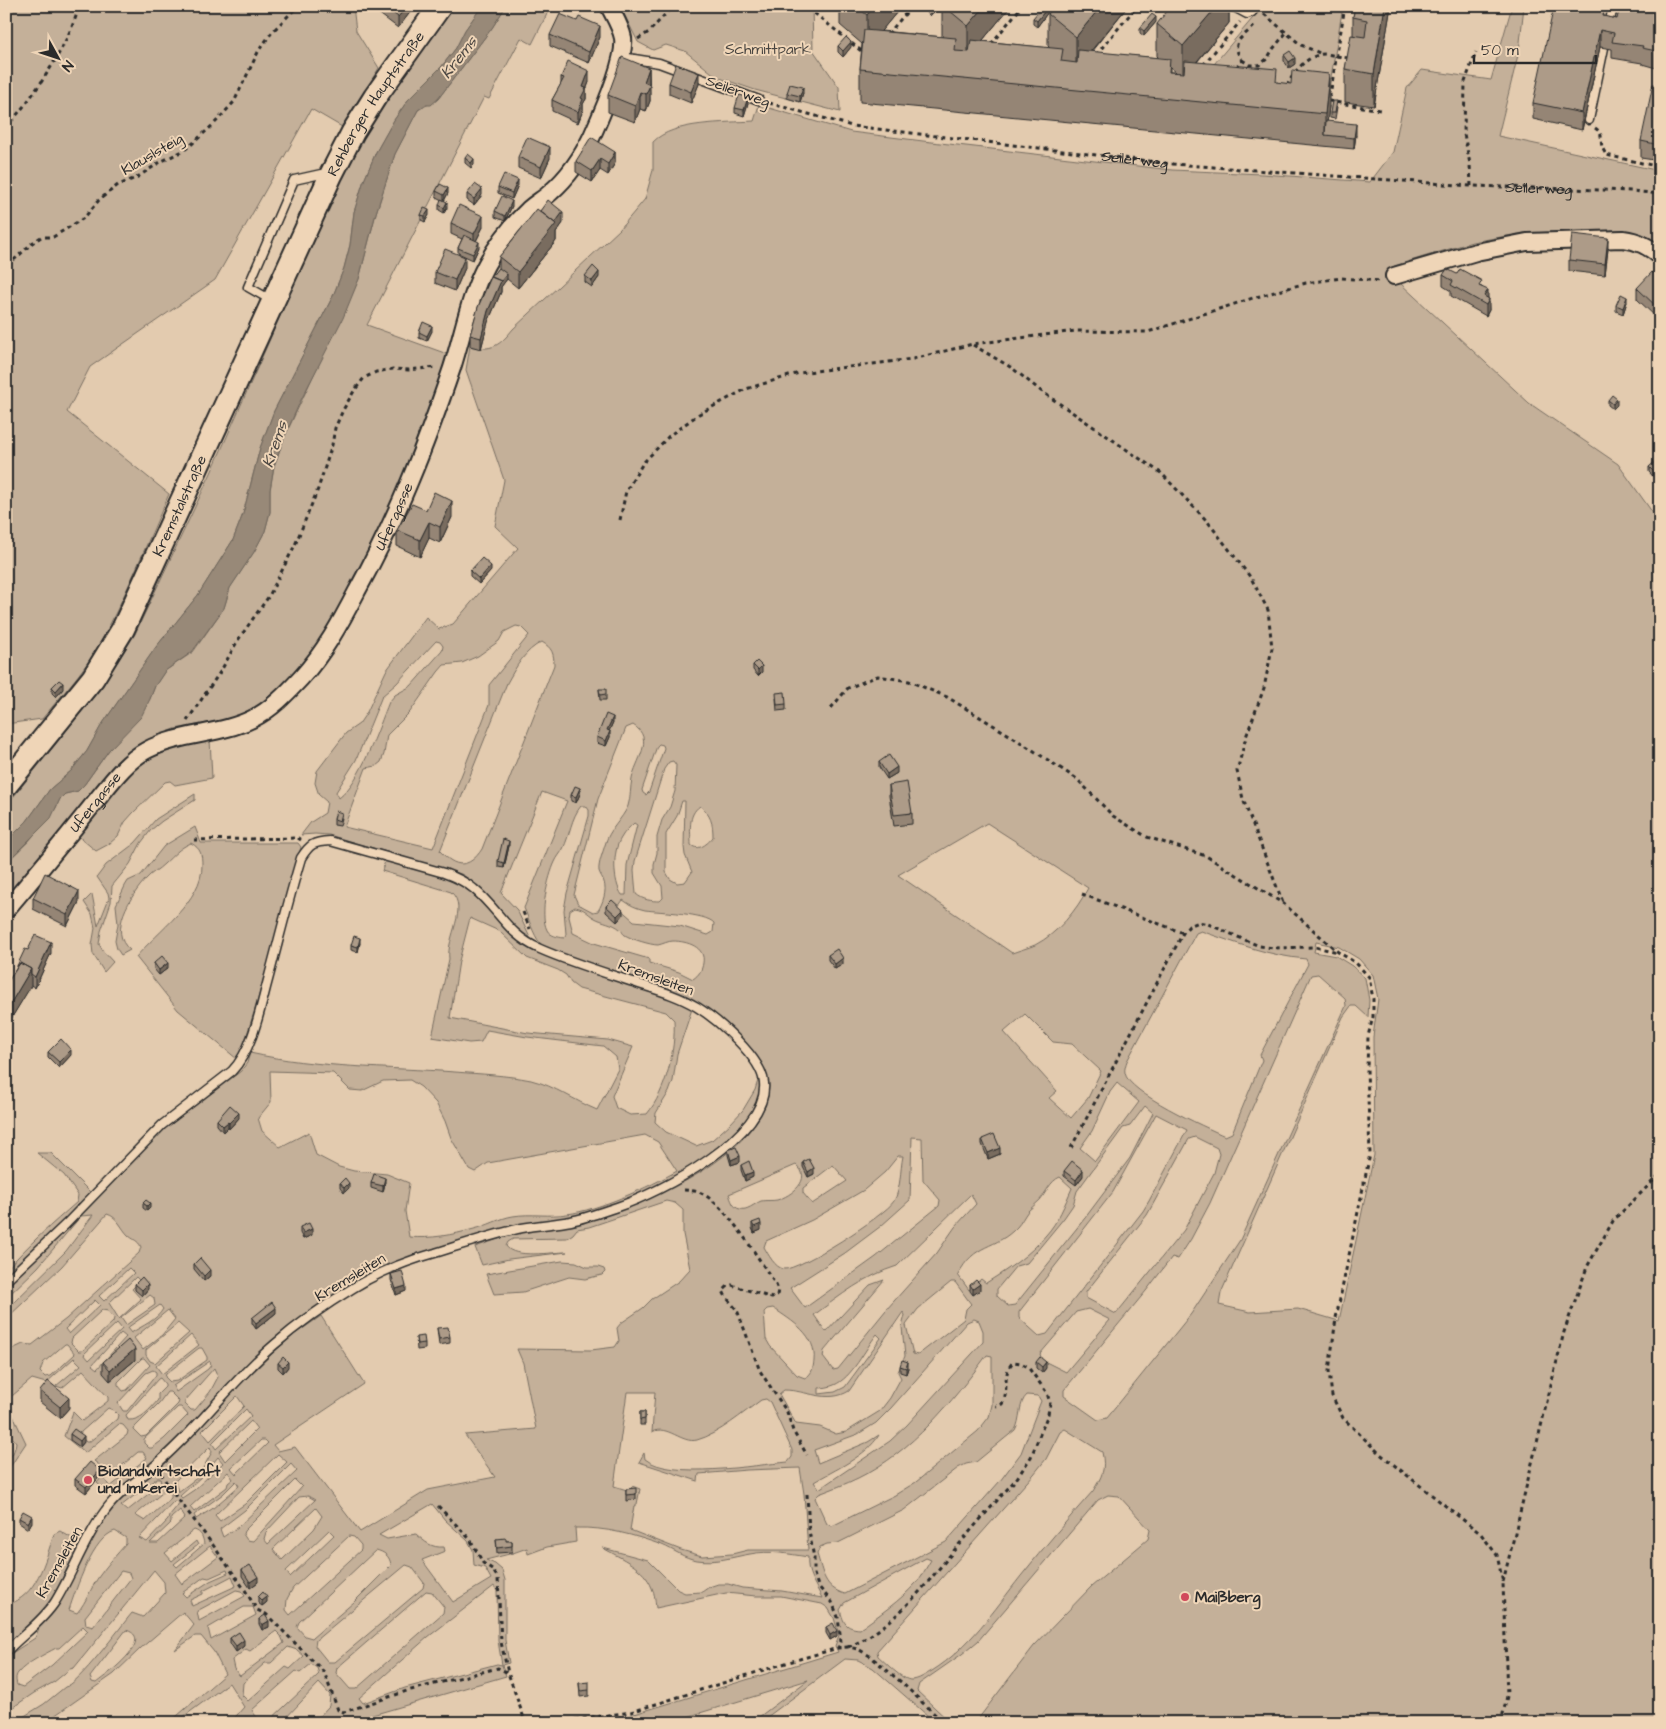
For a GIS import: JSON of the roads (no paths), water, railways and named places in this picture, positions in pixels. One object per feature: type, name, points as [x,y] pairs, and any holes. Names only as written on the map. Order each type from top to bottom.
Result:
[{"type":"main road","name":"Rehberger Hauptstraße","points":[[317,204],[353,132],[375,97],[440,6]]},
{"type":"main road","name":"Kremstalstraße","points":[[6,785],[93,678],[123,628],[274,302],[317,204]]},
{"type":"street","points":[[609,6],[623,38],[622,53]]},
{"type":"street","name":"Ufergasse","points":[[6,910],[132,760],[148,749],[174,740],[253,719],[278,701],[302,677],[325,647],[375,558],[399,509],[429,435],[452,367],[474,292],[487,263],[505,236],[528,210],[551,192],[572,170],[587,146],[598,122],[622,53]]},
{"type":"street","points":[[1394,276],[1476,252],[1527,242],[1629,240],[1636,241],[1650,248],[1660,256]]},
{"type":"lane","points":[[1232,6],[1247,14],[1257,7]]},
{"type":"lane","points":[[1608,33],[1613,6]]},
{"type":"lane","points":[[1589,120],[1604,48]]},
{"type":"lane","name":"Seilerweg","points":[[622,53],[659,63],[759,100]]},
{"type":"lane","points":[[274,302],[248,287],[294,180],[321,174],[331,175]]},
{"type":"lane","name":"Kremsleiten","points":[[6,1281],[66,1224],[162,1125],[232,1071],[240,1062],[259,1011],[296,875],[308,847],[317,842],[330,841],[459,878],[472,886],[511,930],[523,940],[580,965],[676,996],[697,1006],[742,1045],[759,1066],[764,1080],[764,1094],[759,1109],[749,1125],[730,1143],[705,1162],[666,1186],[621,1206],[571,1221],[521,1228],[391,1267],[354,1288],[292,1330],[271,1347],[156,1465],[124,1491],[108,1507],[90,1532],[54,1604],[6,1652]]},
{"type":"water","name":"Krems","points":[[482,6],[506,6],[492,28],[438,99],[431,105],[425,105],[418,110],[395,154],[376,213],[359,279],[343,318],[300,402],[274,466],[270,490],[270,512],[265,531],[254,552],[230,588],[224,608],[192,652],[165,671],[155,686],[141,717],[109,750],[84,785],[78,791],[65,794],[60,799],[51,818],[6,863],[6,842],[27,821],[50,789],[71,771],[87,751],[101,726],[156,647],[198,595],[233,540],[243,514],[260,448],[274,411],[333,296],[344,268],[350,245],[354,212],[363,183],[376,152],[408,100],[442,66],[456,48],[465,30]]},
{"type":"place","name":"Biolandwirtschaft und Imkerei","points":[[88,1480]]},
{"type":"place","name":"Maißberg","points":[[1185,1597]]},
{"type":"park label","name":"Schmittpark","points":[[768,49]]}]
